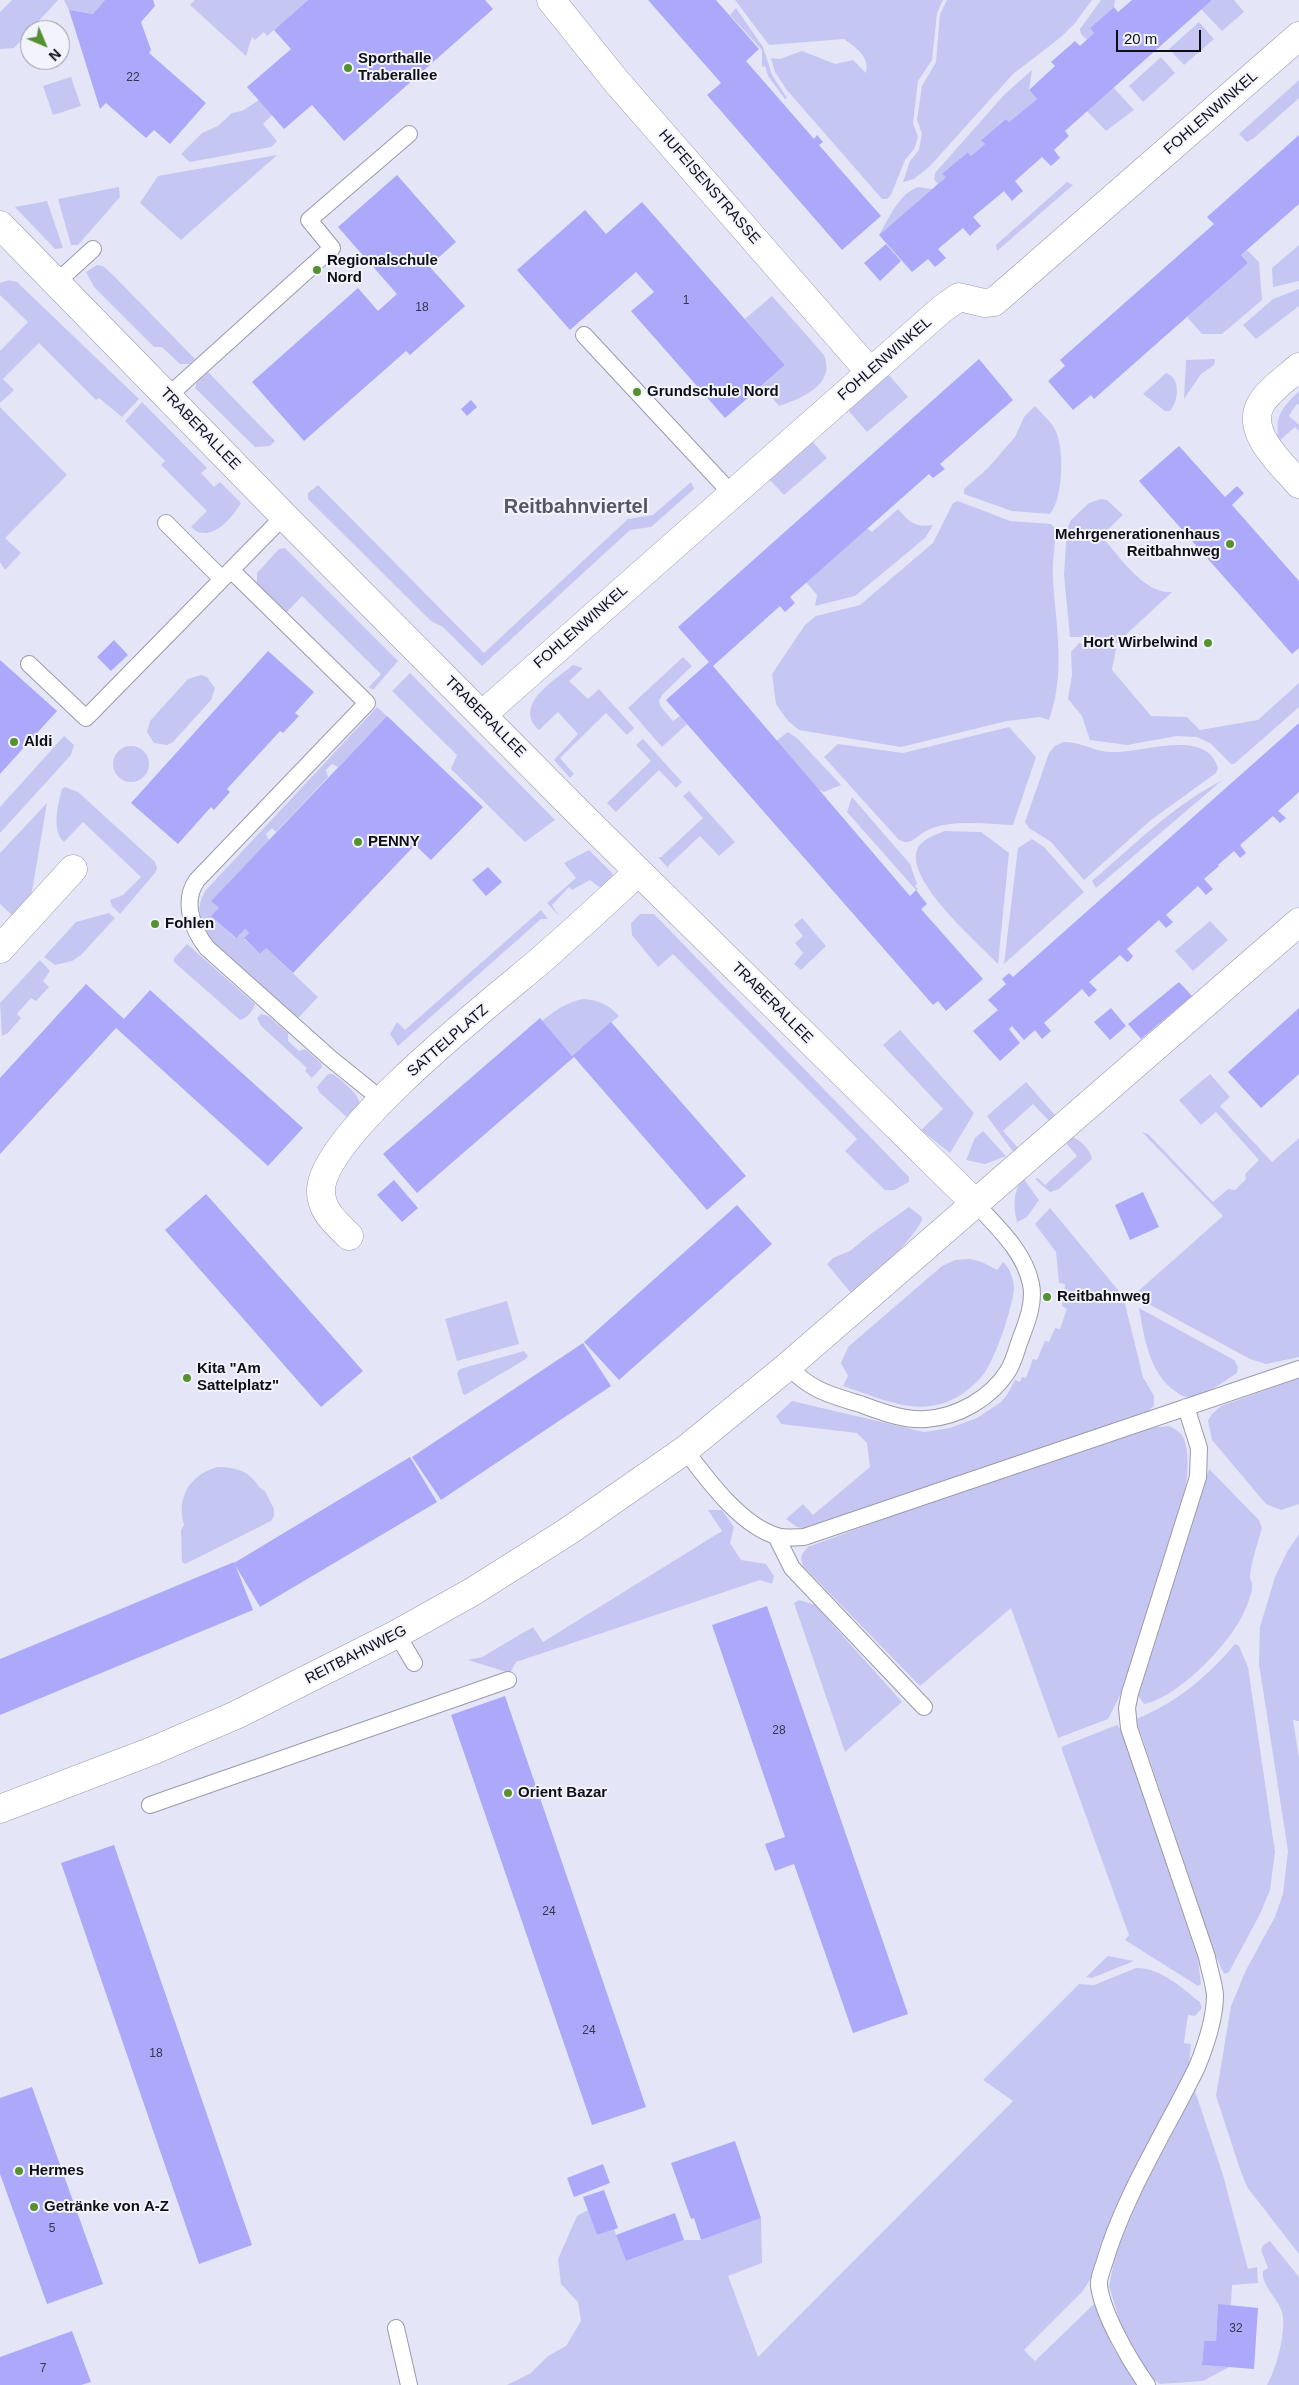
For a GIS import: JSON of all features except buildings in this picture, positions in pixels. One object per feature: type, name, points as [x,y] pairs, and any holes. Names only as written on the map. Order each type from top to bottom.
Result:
[{"type":"street","name":"HUFEISENSTRASSE","points":[[551,0],[610,75],[870,372]]},
{"type":"street","name":"FOHLENWINKEL","points":[[482,715],[942,309],[959,297],[984,303],[994,302],[1299,36]]},
{"type":"street","name":"TRABERALLEE","points":[[4,236],[58,281],[284,516],[638,872],[976,1204]]},
{"type":"street","points":[[1299,367],[1261,402],[1257,415],[1258,429],[1268,447],[1299,484]]},
{"type":"street","points":[[0,949],[73,869]]},
{"type":"street","name":"SATTELPLATZ","points":[[349,1236],[328,1214],[322,1203],[321,1188],[324,1176],[333,1157],[382,1100],[409,1074],[593,915],[638,872]]},
{"type":"street","name":"REITBAHNWEG","points":[[0,1809],[152,1752],[236,1715],[397,1634],[472,1592],[567,1532],[685,1450],[788,1366],[1299,922]]},
{"type":"lane","points":[[168,396],[332,248],[308,220],[409,134]]},
{"type":"lane","points":[[58,281],[93,249]]},
{"type":"lane","points":[[584,335],[732,494]]},
{"type":"lane","points":[[29,664],[86,718],[284,516]]},
{"type":"lane","points":[[166,523],[227,575],[367,703],[197,880],[191,890],[190,915],[200,939],[208,948],[330,1058],[382,1100]]},
{"type":"lane","points":[[788,1366],[801,1380],[819,1391],[884,1412],[912,1418],[925,1420],[942,1417],[972,1405],[984,1397],[1008,1370],[1029,1316],[1032,1297],[1029,1279],[1020,1256],[1008,1239],[976,1204]]},
{"type":"lane","points":[[776,1536],[804,1537],[1299,1369]]},
{"type":"lane","points":[[1147,2385],[1121,2342],[1102,2299],[1099,2284],[1110,2244],[1133,2192],[1197,2067],[1214,2008],[1215,1993],[1207,1957],[1129,1728],[1127,1717],[1130,1693],[1198,1477],[1199,1448],[1186,1407]]},
{"type":"lane","points":[[685,1450],[717,1492],[739,1512],[776,1536],[792,1568],[924,1707]]},
{"type":"lane","points":[[397,1634],[414,1663]]},
{"type":"lane","points":[[150,1805],[508,1680]]},
{"type":"lane","points":[[396,2328],[409,2385]]},
{"type":"shaded area","points":[[12,0],[58,0],[40,20],[20,20],[20,41],[14,48],[0,49],[0,12]]},
{"type":"shaded area","points":[[64,0],[105,0],[93,14],[69,10]]},
{"type":"shaded area","points":[[195,0],[308,0],[267,36],[264,32],[255,40],[252,37],[246,56],[190,5]]},
{"type":"shaded area","points":[[735,0],[943,0],[937,13],[932,60],[918,81],[913,123],[918,137],[914,149],[905,160],[891,195],[887,199],[882,199],[786,89],[775,72],[771,58],[780,59],[802,51],[835,64],[853,60],[866,73],[866,62],[861,53],[844,39],[769,45]]},
{"type":"shaded area","points":[[947,0],[1092,0],[1075,23],[1061,37],[1013,74],[930,166],[914,179],[903,182],[910,161],[919,150],[922,134],[917,120],[922,86],[936,62],[940,14]]},
{"type":"shaded area","points":[[1101,0],[1115,0],[1114,7],[1090,28],[1094,33],[1087,40],[1081,34],[1080,29]]},
{"type":"shaded area","points":[[1212,0],[1234,0],[1244,12],[1222,31],[1201,9]]},
{"type":"shaded area","points":[[736,8],[763,47],[772,75],[787,98],[785,99],[768,76],[765,66],[762,67],[762,50],[730,15]]},
{"type":"shaded area","points":[[1199,22],[1214,39],[1184,65],[1169,49]]},
{"type":"shaded area","points":[[1161,57],[1175,73],[1143,102],[1129,86]]},
{"type":"shaded area","points":[[1032,70],[1029,90],[1037,99],[1009,122],[1006,119],[982,139],[985,144],[971,156],[968,152],[943,174],[946,177],[938,184],[934,179],[935,173],[1004,95]]},
{"type":"shaded area","points":[[71,77],[81,106],[53,115],[43,86]]},
{"type":"shaded area","points":[[1299,80],[1299,98],[1247,142],[1239,134]]},
{"type":"shaded area","points":[[1113,87],[1134,110],[1106,131],[1087,111]]},
{"type":"shaded area","points":[[259,100],[272,115],[263,124],[277,141],[271,147],[190,162],[181,154],[202,133],[218,126],[232,113],[242,111]]},
{"type":"shaded area","points":[[277,155],[181,240],[140,203],[158,176]]},
{"type":"shaded area","points":[[1067,182],[1073,185],[997,251],[996,245]]},
{"type":"shaded area","points":[[119,187],[120,197],[78,245],[71,245],[58,199]]},
{"type":"shaded area","points":[[918,187],[932,189],[879,235],[900,201],[905,195]]},
{"type":"shaded area","points":[[47,201],[63,248],[55,249],[15,207]]},
{"type":"shaded area","points":[[1299,245],[1299,281],[1273,287],[1272,268]]},
{"type":"shaded area","points":[[1247,250],[1259,262],[1262,300],[1222,334],[1202,334],[1187,317],[1248,263],[1241,255]]},
{"type":"shaded area","points":[[97,265],[103,266],[112,274],[195,359],[190,364],[180,364],[162,347],[154,347],[94,287],[86,272]]},
{"type":"shaded area","points":[[9,280],[17,282],[139,399],[122,417],[99,398],[96,400],[39,343],[3,379],[14,390],[0,403],[0,351],[28,322],[0,295],[0,283]]},
{"type":"shaded area","points":[[1299,289],[1299,306],[1256,339],[1243,325],[1273,299]]},
{"type":"shaded area","points":[[772,296],[824,355],[826,365],[825,374],[815,389],[779,406],[762,386],[785,365],[745,319]]},
{"type":"shaded area","points":[[1215,359],[1214,365],[1201,374],[1184,399],[1186,360]]},
{"type":"shaded area","points":[[208,372],[275,441],[270,446],[255,447],[195,388],[197,382]]},
{"type":"shaded area","points":[[1166,373],[1174,379],[1177,390],[1175,401],[1170,411],[1165,411],[1143,394]]},
{"type":"shaded area","points":[[888,374],[908,397],[867,432],[847,409]]},
{"type":"shaded area","points":[[1299,391],[1299,404],[1296,405],[1289,416],[1299,425],[1299,431],[1295,427],[1278,442],[1276,438],[1281,413]]},
{"type":"shaded area","points":[[142,402],[207,468],[201,473],[214,487],[220,482],[241,503],[232,516],[219,528],[205,533],[198,532],[191,527],[207,511],[161,465],[165,461],[125,421]]},
{"type":"shaded area","points":[[1035,406],[1055,430],[1061,452],[1060,487],[1058,497],[1050,514],[1012,511],[964,494],[964,489],[988,468],[1015,437],[1024,417]]},
{"type":"shaded area","points":[[0,407],[67,475],[5,538],[21,553],[5,570],[0,562]]},
{"type":"shaded area","points":[[811,440],[827,458],[784,495],[768,478]]},
{"type":"shaded area","points":[[691,482],[694,489],[651,527],[630,530],[482,666],[443,627],[431,621],[308,499],[308,493],[318,485],[484,653],[628,519],[653,515]]},
{"type":"shaded area","points":[[1101,499],[1107,500],[1123,515],[1101,536],[1132,572],[1142,580],[1151,587],[1161,591],[1172,592],[1117,643],[1088,637],[1070,637],[1064,575],[1067,529],[1071,520],[1089,503]]},
{"type":"shaded area","points":[[958,501],[1010,521],[1051,524],[1056,529],[1053,573],[1059,667],[1054,702],[1049,720],[1040,717],[1007,721],[901,747],[799,730],[788,721],[776,704],[772,674],[805,625],[816,616],[860,605],[933,543],[953,503]]},
{"type":"shaded area","points":[[898,509],[917,525],[933,525],[925,538],[855,596],[815,606],[817,595],[806,582],[867,528],[872,532]]},
{"type":"shaded area","points":[[285,548],[398,661],[373,690],[369,687],[381,674],[302,596],[284,615],[257,585],[257,573],[279,549]]},
{"type":"shaded area","points":[[1079,643],[1116,648],[1112,670],[1151,716],[1187,717],[1200,730],[1258,720],[1299,683],[1299,707],[1234,764],[1231,764],[1210,743],[1197,737],[1177,736],[1127,745],[1090,740],[1082,716],[1068,699],[1072,675],[1071,652]]},
{"type":"shaded area","points":[[683,657],[692,666],[662,695],[659,701],[661,707],[673,721],[680,716],[687,724],[662,747],[628,708]]},
{"type":"shaded area","points":[[573,665],[583,668],[569,681],[588,699],[599,689],[634,728],[627,735],[606,713],[560,758],[574,774],[570,778],[554,760],[578,734],[558,712],[539,730],[532,721],[530,711],[533,702],[539,694]]},
{"type":"shaded area","points":[[410,673],[555,820],[525,842],[451,769],[457,755],[392,691]]},
{"type":"shaded area","points":[[201,675],[207,677],[215,688],[211,700],[173,742],[167,745],[154,743],[147,732],[150,721],[188,679]]},
{"type":"shaded area","points":[[377,707],[387,716],[338,767],[332,764],[326,770],[328,777],[276,832],[272,828],[266,834],[269,840],[211,901],[219,908],[212,916],[235,938],[245,929],[249,933],[244,939],[260,954],[266,948],[318,997],[299,1017],[293,1017],[212,941],[202,923],[199,910],[200,903],[206,890]]},
{"type":"shaded area","points":[[1009,727],[1036,757],[1013,825],[948,824],[928,830],[913,840],[903,841],[898,839],[824,757],[838,744],[903,753]]},
{"type":"shaded area","points":[[788,732],[797,738],[841,785],[824,792],[817,789],[776,741]]},
{"type":"shaded area","points":[[64,736],[74,745],[71,755],[0,833],[0,807]]},
{"type":"shaded area","points":[[643,739],[682,782],[676,788],[659,770],[616,812],[607,803],[651,761],[636,745]]},
{"type":"shaded area","points":[[1063,742],[1075,743],[1106,752],[1124,752],[1171,745],[1187,745],[1200,748],[1211,756],[1218,768],[1216,773],[1151,820],[1084,880],[1051,842],[1029,828],[1025,822],[1049,753],[1055,746]]},
{"type":"shaded area","points":[[131,746],[138,747],[144,751],[148,757],[148,771],[144,777],[138,781],[131,782],[124,781],[118,777],[114,771],[113,764],[114,757],[118,751],[124,747]]},
{"type":"shaded area","points":[[1225,779],[1096,888],[1092,881],[1140,839],[1189,800]]},
{"type":"shaded area","points":[[65,787],[78,792],[155,862],[157,868],[155,873],[120,914],[112,906],[110,900],[123,895],[141,877],[83,822],[64,842],[58,830],[57,817],[62,789]]},
{"type":"shaded area","points":[[689,791],[735,842],[719,856],[700,836],[668,866],[669,869],[658,857],[661,857],[703,818],[683,796]]},
{"type":"shaded area","points":[[852,797],[910,864],[917,884],[915,886],[918,889],[916,890],[847,812]]},
{"type":"shaded area","points":[[47,803],[31,897],[13,916],[0,904],[0,853]]},
{"type":"shaded area","points":[[945,831],[981,832],[1009,853],[998,964],[960,926],[932,894],[922,878],[916,863],[919,846],[925,840]]},
{"type":"shaded area","points":[[1032,839],[1044,847],[1084,892],[1004,964],[1018,848]]},
{"type":"shaded area","points":[[589,850],[613,874],[611,884],[602,889],[590,880],[572,890],[569,887],[552,905],[560,917],[547,903],[576,878],[564,863]]},
{"type":"shaded area","points":[[541,910],[548,919],[541,919],[398,1046],[390,1034],[397,1022],[405,1030]]},
{"type":"shaded area","points":[[109,913],[115,918],[81,955],[72,961],[55,965],[44,957],[76,922]]},
{"type":"shaded area","points":[[640,914],[654,914],[909,1177],[909,1182],[894,1190],[885,1190],[845,1151],[857,1139],[673,954],[658,967],[632,935],[631,923]]},
{"type":"shaded area","points":[[802,918],[826,946],[801,970],[794,964],[803,953],[795,943],[803,936],[794,925]]},
{"type":"shaded area","points":[[1210,921],[1228,940],[1193,971],[1175,951]]},
{"type":"shaded area","points":[[187,944],[255,1004],[247,1016],[240,1020],[174,962],[174,958]]},
{"type":"shaded area","points":[[40,960],[50,971],[43,981],[49,987],[36,1001],[31,998],[17,1014],[21,1018],[8,1033],[2,1036],[0,1003]]},
{"type":"shaded area","points":[[584,999],[603,1004],[619,1016],[572,1056],[542,1021],[566,1004]]},
{"type":"shaded area","points":[[261,1014],[268,1016],[288,1033],[288,1041],[299,1051],[305,1049],[321,1063],[322,1067],[312,1078],[305,1071],[307,1068],[261,1026],[257,1018]]},
{"type":"shaded area","points":[[900,1030],[974,1113],[950,1153],[921,1130],[943,1109],[883,1045]]},
{"type":"shaded area","points":[[328,1074],[333,1074],[350,1088],[360,1102],[361,1108],[351,1121],[319,1092],[317,1087]]},
{"type":"shaded area","points":[[1210,1074],[1230,1097],[1220,1106],[1272,1162],[1299,1138],[1299,1357],[1266,1364],[1250,1359],[1145,1302],[1135,1294],[1223,1216],[1142,1132],[1148,1134],[1213,1202],[1228,1189],[1235,1190],[1246,1179],[1245,1174],[1259,1160],[1216,1112],[1201,1125],[1179,1100]]},
{"type":"shaded area","points":[[1026,1082],[1055,1115],[1050,1122],[1033,1104],[1003,1131],[1020,1150],[1014,1153],[987,1116]]},
{"type":"shaded area","points":[[983,1131],[1006,1156],[985,1164],[966,1160],[975,1138]]},
{"type":"shaded area","points":[[1071,1137],[1084,1145],[1092,1159],[1059,1189],[1050,1192],[1035,1179],[1038,1178],[1045,1185],[1077,1156],[1064,1141]]},
{"type":"shaded area","points":[[1023,1178],[1039,1200],[1027,1217],[1017,1222],[1015,1199],[1017,1188]]},
{"type":"shaded area","points":[[909,1207],[922,1217],[922,1221],[915,1232],[898,1251],[851,1293],[827,1264],[833,1258],[850,1251]]},
{"type":"shaded area","points":[[1050,1208],[1123,1296],[1143,1377],[1154,1396],[1154,1405],[1147,1413],[808,1529],[797,1527],[786,1519],[803,1504],[813,1515],[870,1467],[867,1443],[857,1433],[781,1424],[776,1416],[792,1401],[924,1432],[950,1428],[977,1418],[1001,1402],[1015,1380],[1020,1382],[1022,1377],[1026,1378],[1033,1359],[1037,1360],[1045,1341],[1049,1342],[1055,1328],[1060,1329],[1067,1309],[1062,1306],[1065,1284],[1059,1283],[1056,1252],[1035,1224]]},
{"type":"shaded area","points":[[970,1259],[982,1262],[997,1270],[1003,1262],[1010,1271],[1014,1289],[1010,1309],[993,1358],[983,1375],[968,1390],[949,1401],[925,1407],[889,1401],[843,1386],[848,1376],[841,1363],[848,1347],[942,1266],[955,1260]]},
{"type":"shaded area","points":[[507,1301],[519,1344],[457,1361],[445,1319]]},
{"type":"shaded area","points":[[1139,1308],[1234,1360],[1238,1367],[1237,1373],[1214,1388],[1202,1393],[1189,1397],[1178,1393],[1159,1375],[1149,1354]]},
{"type":"shaded area","points":[[524,1351],[528,1356],[526,1359],[465,1395],[463,1394],[457,1373],[460,1369]]},
{"type":"shaded area","points":[[1299,1378],[1299,1504],[1281,1510],[1266,1504],[1212,1440],[1208,1421],[1212,1414],[1221,1406]]},
{"type":"shaded area","points":[[1169,1426],[1180,1433],[1185,1443],[1188,1466],[1186,1486],[1125,1686],[1108,1719],[1058,1738],[1011,1608],[920,1686],[803,1566],[802,1556],[808,1547],[981,1483],[1149,1428]]},
{"type":"shaded area","points":[[217,1467],[237,1469],[250,1476],[265,1491],[274,1509],[274,1516],[271,1521],[185,1564],[182,1562],[181,1530],[184,1525],[182,1505],[184,1496],[187,1488],[193,1481]]},
{"type":"shaded area","points":[[1209,1469],[1259,1520],[1262,1528],[1253,1558],[1250,1578],[1252,1583],[1251,1593],[1245,1610],[1229,1637],[1202,1667],[1158,1700],[1144,1704],[1137,1694]]},
{"type":"shaded area","points":[[708,1510],[722,1510],[734,1527],[730,1543],[741,1560],[766,1564],[774,1576],[772,1584],[760,1580],[516,1662],[510,1673],[468,1660],[482,1657],[533,1627],[543,1642],[722,1531]]},
{"type":"shaded area","points":[[1299,1534],[1299,1721],[1293,1720],[1299,1758],[1299,2254],[1247,2187],[1216,2096],[1231,2006],[1246,1970],[1275,1917],[1283,1894],[1288,1851],[1259,1664],[1260,1627],[1275,1577],[1287,1552]]},
{"type":"shaded area","points":[[799,1600],[815,1605],[902,1702],[845,1752],[794,1603]]},
{"type":"shaded area","points":[[1235,1644],[1239,1646],[1248,1667],[1275,1852],[1270,1890],[1260,1914],[1229,1972],[1224,1974],[1215,1954],[1136,1719],[1151,1713],[1190,1688]]},
{"type":"shaded area","points":[[1117,1725],[1122,1731],[1198,1959],[1201,1984],[1198,1986],[1125,1940],[1129,1935],[1061,1747]]},
{"type":"shaded area","points":[[1108,1956],[1134,1961],[1092,1978],[1086,1977]]},
{"type":"shaded area","points":[[1136,1968],[1154,1971],[1162,1975],[1200,2002],[1202,2008],[1195,2016],[1188,2015],[1184,2043],[1191,2044],[1189,2065],[1183,2081],[1128,2186],[1100,2246],[1091,2278],[1082,2292],[1024,2350],[1035,2361],[1095,2303],[1112,2346],[1136,2385],[507,2385],[531,2373],[548,2356],[566,2346],[581,2321],[578,2302],[561,2284],[558,2259],[577,2216],[588,2210],[597,2235],[614,2229],[626,2261],[684,2240],[701,2240],[761,2218],[762,2263],[728,2276],[758,2357],[1013,2101],[983,2080],[1079,1984],[1094,1985]]},
{"type":"shaded area","points":[[1195,2091],[1223,2175],[1248,2269],[1257,2267],[1258,2283],[1232,2285],[1231,2305],[1218,2305],[1216,2341],[1204,2341],[1202,2365],[1229,2367],[1203,2381],[1160,2384],[1150,2377],[1125,2338],[1109,2286],[1117,2248],[1140,2195]]},
{"type":"shaded area","points":[[1270,2241],[1299,2277],[1299,2385],[1267,2385],[1277,2360],[1283,2329],[1282,2312],[1267,2287],[1263,2276],[1263,2271],[1268,2268],[1261,2250],[1263,2245]]},
{"type":"place","name":"Sporthalle Traberallee","points":[[348,68]]},
{"type":"place","name":"Regionalschule Nord","points":[[317,270]]},
{"type":"place","name":"Grundschule Nord","points":[[637,392]]},
{"type":"place","name":"Mehrgenerationenhaus Reitbahnweg","points":[[1230,544]]},
{"type":"place","name":"Hort Wirbelwind","points":[[1208,643]]},
{"type":"place","name":"Aldi","points":[[14,742]]},
{"type":"place","name":"PENNY","points":[[358,842]]},
{"type":"place","name":"Fohlen","points":[[155,924]]},
{"type":"place","name":"Reitbahnweg","points":[[1047,1297]]},
{"type":"place","name":"Kita \"Am Sattelplatz\"","points":[[187,1378]]},
{"type":"place","name":"Orient Bazar","points":[[508,1793]]},
{"type":"place","name":"Hermes","points":[[19,2171]]},
{"type":"place","name":"Getränke von A-Z","points":[[34,2207]]},
{"type":"district","name":"Reitbahnviertel","points":[[576,507]]}]
